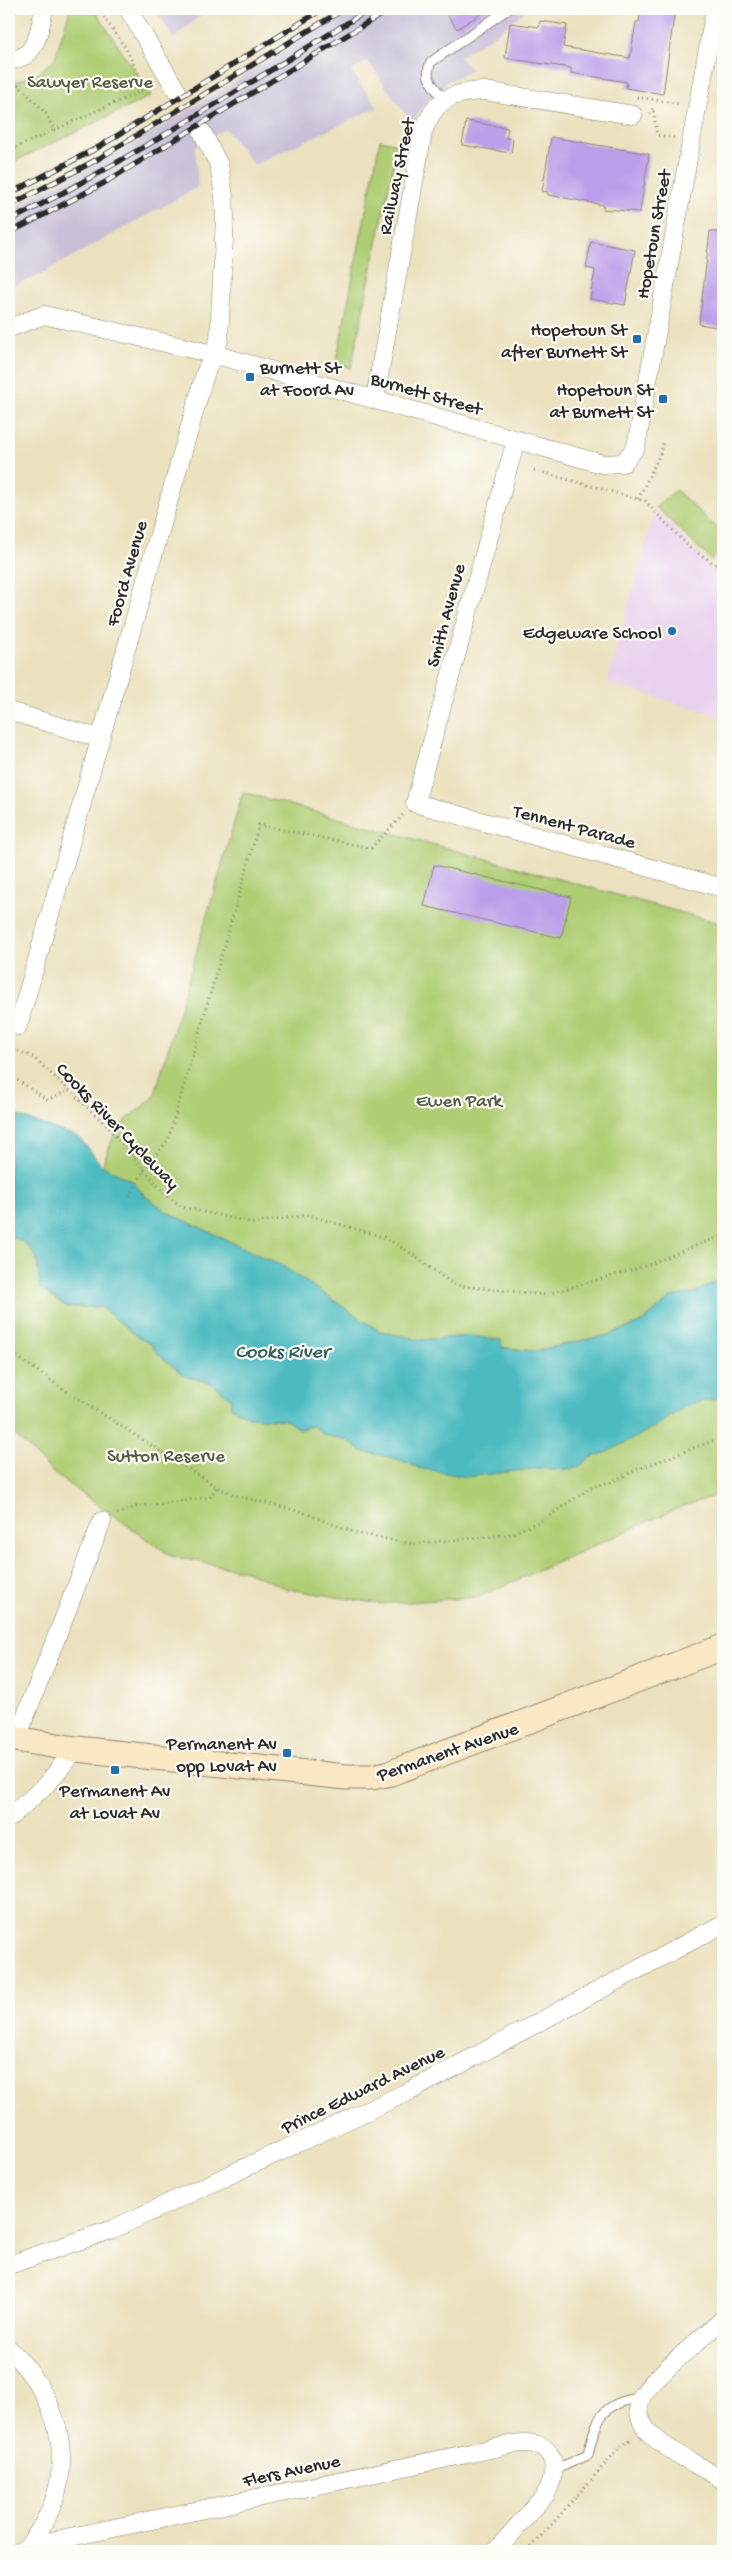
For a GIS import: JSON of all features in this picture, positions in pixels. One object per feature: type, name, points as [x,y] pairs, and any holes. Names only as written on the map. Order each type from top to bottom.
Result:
[{"type":"main road","name":"Permanent Avenue","points":[[12,1739],[76,1749],[372,1777],[419,1763],[723,1648]]},
{"type":"street","points":[[12,59],[28,54],[35,44],[44,9]]},
{"type":"street","points":[[128,9],[177,91]]},
{"type":"street","name":"Hopetoun Street","points":[[623,463],[636,447],[715,9]]},
{"type":"street","name":"Railway Street","points":[[375,398],[422,132],[429,114],[444,99],[462,91],[485,91],[641,116]]},
{"type":"street","name":"Foord Avenue","points":[[18,1026],[204,374],[220,340],[224,196],[219,164],[202,132]]},
{"type":"street","name":"Burnett Street","points":[[9,328],[44,315],[213,354],[375,398],[602,464],[612,466],[623,463]]},
{"type":"street","name":"Smith Avenue","points":[[415,803],[516,440]]},
{"type":"street","points":[[9,711],[99,738]]},
{"type":"street","name":"Tennent Parade","points":[[415,803],[723,888]]},
{"type":"street","points":[[12,1739],[102,1521]]},
{"type":"street","points":[[9,1818],[44,1787],[76,1749]]},
{"type":"street","name":"Prince Edward Avenue","points":[[9,2265],[113,2229],[410,2091],[723,1924]]},
{"type":"street","points":[[723,2319],[652,2383],[640,2398],[640,2418],[645,2429],[656,2439],[723,2480]]},
{"type":"street","points":[[9,2349],[30,2374],[48,2402],[56,2422],[62,2466],[58,2490],[44,2524],[25,2549]]},
{"type":"street","name":"Flers Avenue","points":[[25,2549],[528,2442],[544,2446],[551,2456],[554,2470]]},
{"type":"street","points":[[496,2551],[546,2494],[554,2470]]},
{"type":"lane","points":[[444,99],[432,85],[428,76],[427,69],[431,62],[508,9]]},
{"type":"lane","points":[[554,2470],[588,2455],[595,2426],[605,2410],[622,2400],[640,2398]]},
{"type":"path","points":[[9,151],[147,90],[125,47],[98,9]]},
{"type":"path","points":[[9,81],[10,77],[41,107],[54,130]]},
{"type":"path","points":[[690,141],[658,135],[653,108],[641,116],[636,97],[696,107]]},
{"type":"path","points":[[638,499],[661,452],[663,442]]},
{"type":"path","points":[[534,470],[645,501],[690,548],[723,569]]},
{"type":"path","points":[[130,1196],[144,1170],[168,1140],[259,825],[371,848],[415,803]]},
{"type":"path","name":"Cooks River Cycleway","points":[[9,1047],[33,1058],[69,1090],[108,1128],[165,1194],[182,1208],[253,1223],[308,1215],[383,1237],[408,1251],[454,1285],[524,1291],[545,1295],[642,1268],[723,1235]]},
{"type":"path","points":[[9,1075],[48,1100],[69,1090]]},
{"type":"path","points":[[9,1351],[69,1393],[217,1487],[238,1496],[302,1512],[356,1533],[412,1544],[508,1535],[543,1520],[592,1486],[611,1482],[638,1469],[723,1437]]},
{"type":"path","points":[[102,1521],[135,1507],[210,1496],[217,1487]]},
{"type":"path","points":[[9,2291],[15,2289]]},
{"type":"path","points":[[528,2551],[620,2447],[645,2429]]},
{"type":"shaded area","points":[[156,9],[208,9],[173,39]]},
{"type":"shaded area","points":[[352,9],[527,9],[499,32],[459,57],[472,70],[448,81],[422,107],[412,124],[368,61],[351,71],[378,107],[254,165],[225,129],[195,147],[198,187],[34,278],[9,287],[9,209],[132,145]]},
{"type":"shaded area","name":"Edgeware School","points":[[655,509],[723,580],[723,717],[607,683]]},
{"type":"green space","name":"Sawyer Reserve","points":[[70,9],[94,9],[151,96],[9,164],[9,84],[38,74],[55,58]]},
{"type":"green space","points":[[380,140],[398,144],[351,368],[336,363]]},
{"type":"green space","points":[[676,490],[723,534],[723,548],[711,560],[656,507]]},
{"type":"green space","name":"Ewen Park","points":[[243,792],[723,924],[723,1277],[697,1292],[672,1297],[642,1322],[608,1335],[535,1351],[501,1347],[500,1340],[470,1336],[420,1340],[379,1331],[284,1267],[169,1213],[145,1196],[132,1181],[102,1166],[117,1128],[154,1097]]},
{"type":"green space","name":"Sutton Reserve","points":[[9,1236],[24,1242],[37,1258],[40,1289],[67,1307],[101,1307],[139,1338],[151,1344],[159,1355],[185,1376],[211,1383],[231,1398],[231,1407],[249,1417],[286,1420],[299,1429],[313,1426],[324,1435],[348,1440],[361,1451],[398,1459],[419,1468],[541,1468],[551,1470],[577,1468],[590,1458],[607,1452],[689,1404],[723,1397],[723,1493],[683,1506],[479,1597],[380,1604],[288,1589],[246,1571],[171,1556],[53,1473],[9,1429]]},
{"type":"water","name":"Cooks River","points":[[9,1113],[79,1137],[102,1166],[132,1181],[145,1196],[169,1213],[284,1267],[379,1331],[420,1340],[470,1336],[501,1340],[502,1348],[535,1351],[608,1335],[642,1322],[672,1297],[697,1292],[723,1277],[723,1397],[689,1404],[653,1428],[607,1452],[590,1458],[577,1468],[551,1470],[541,1468],[466,1477],[419,1468],[398,1459],[361,1451],[348,1440],[324,1435],[313,1426],[299,1429],[286,1420],[249,1417],[231,1407],[231,1398],[211,1383],[185,1376],[159,1355],[151,1344],[139,1338],[101,1307],[67,1307],[40,1288],[37,1258],[24,1242],[9,1236]]},
{"type":"building","points":[[459,9],[488,9],[457,29],[448,16]]},
{"type":"building","points":[[641,9],[675,9],[663,94],[626,88],[627,82],[571,73],[571,68],[505,58],[510,23],[539,27],[540,21],[567,25],[563,47],[630,58],[636,22],[639,22]]},
{"type":"building","points":[[466,121],[508,128],[506,138],[513,139],[511,153],[462,145]]},
{"type":"building","points":[[551,137],[649,154],[640,212],[603,209],[603,205],[548,195],[548,192],[542,191]]},
{"type":"building","points":[[710,231],[723,233],[723,328],[699,324]]},
{"type":"building","points":[[591,242],[635,250],[625,305],[590,299],[595,270],[586,268]]},
{"type":"building","points":[[434,865],[571,897],[561,938],[424,906]]},
{"type":"railway","points":[[9,194],[97,148],[323,9]]},
{"type":"railway","points":[[9,206],[98,159],[344,9]]},
{"type":"railway","points":[[9,221],[101,172],[236,92],[370,9]]},
{"type":"railway","points":[[9,233],[104,183],[390,9]]},
{"type":"place","name":"Hopetoun St after Burnett St","points":[[637,339]]},
{"type":"place","name":"Burnett St at Foord Av","points":[[250,377]]},
{"type":"place","name":"Hopetoun St at Burnett St","points":[[663,399]]},
{"type":"place","name":"Edgeware School","points":[[672,631]]},
{"type":"place","name":"Permanent Av opp Lovat Av","points":[[287,1753]]},
{"type":"place","name":"Permanent Av at Lovat Av","points":[[115,1770]]}]
